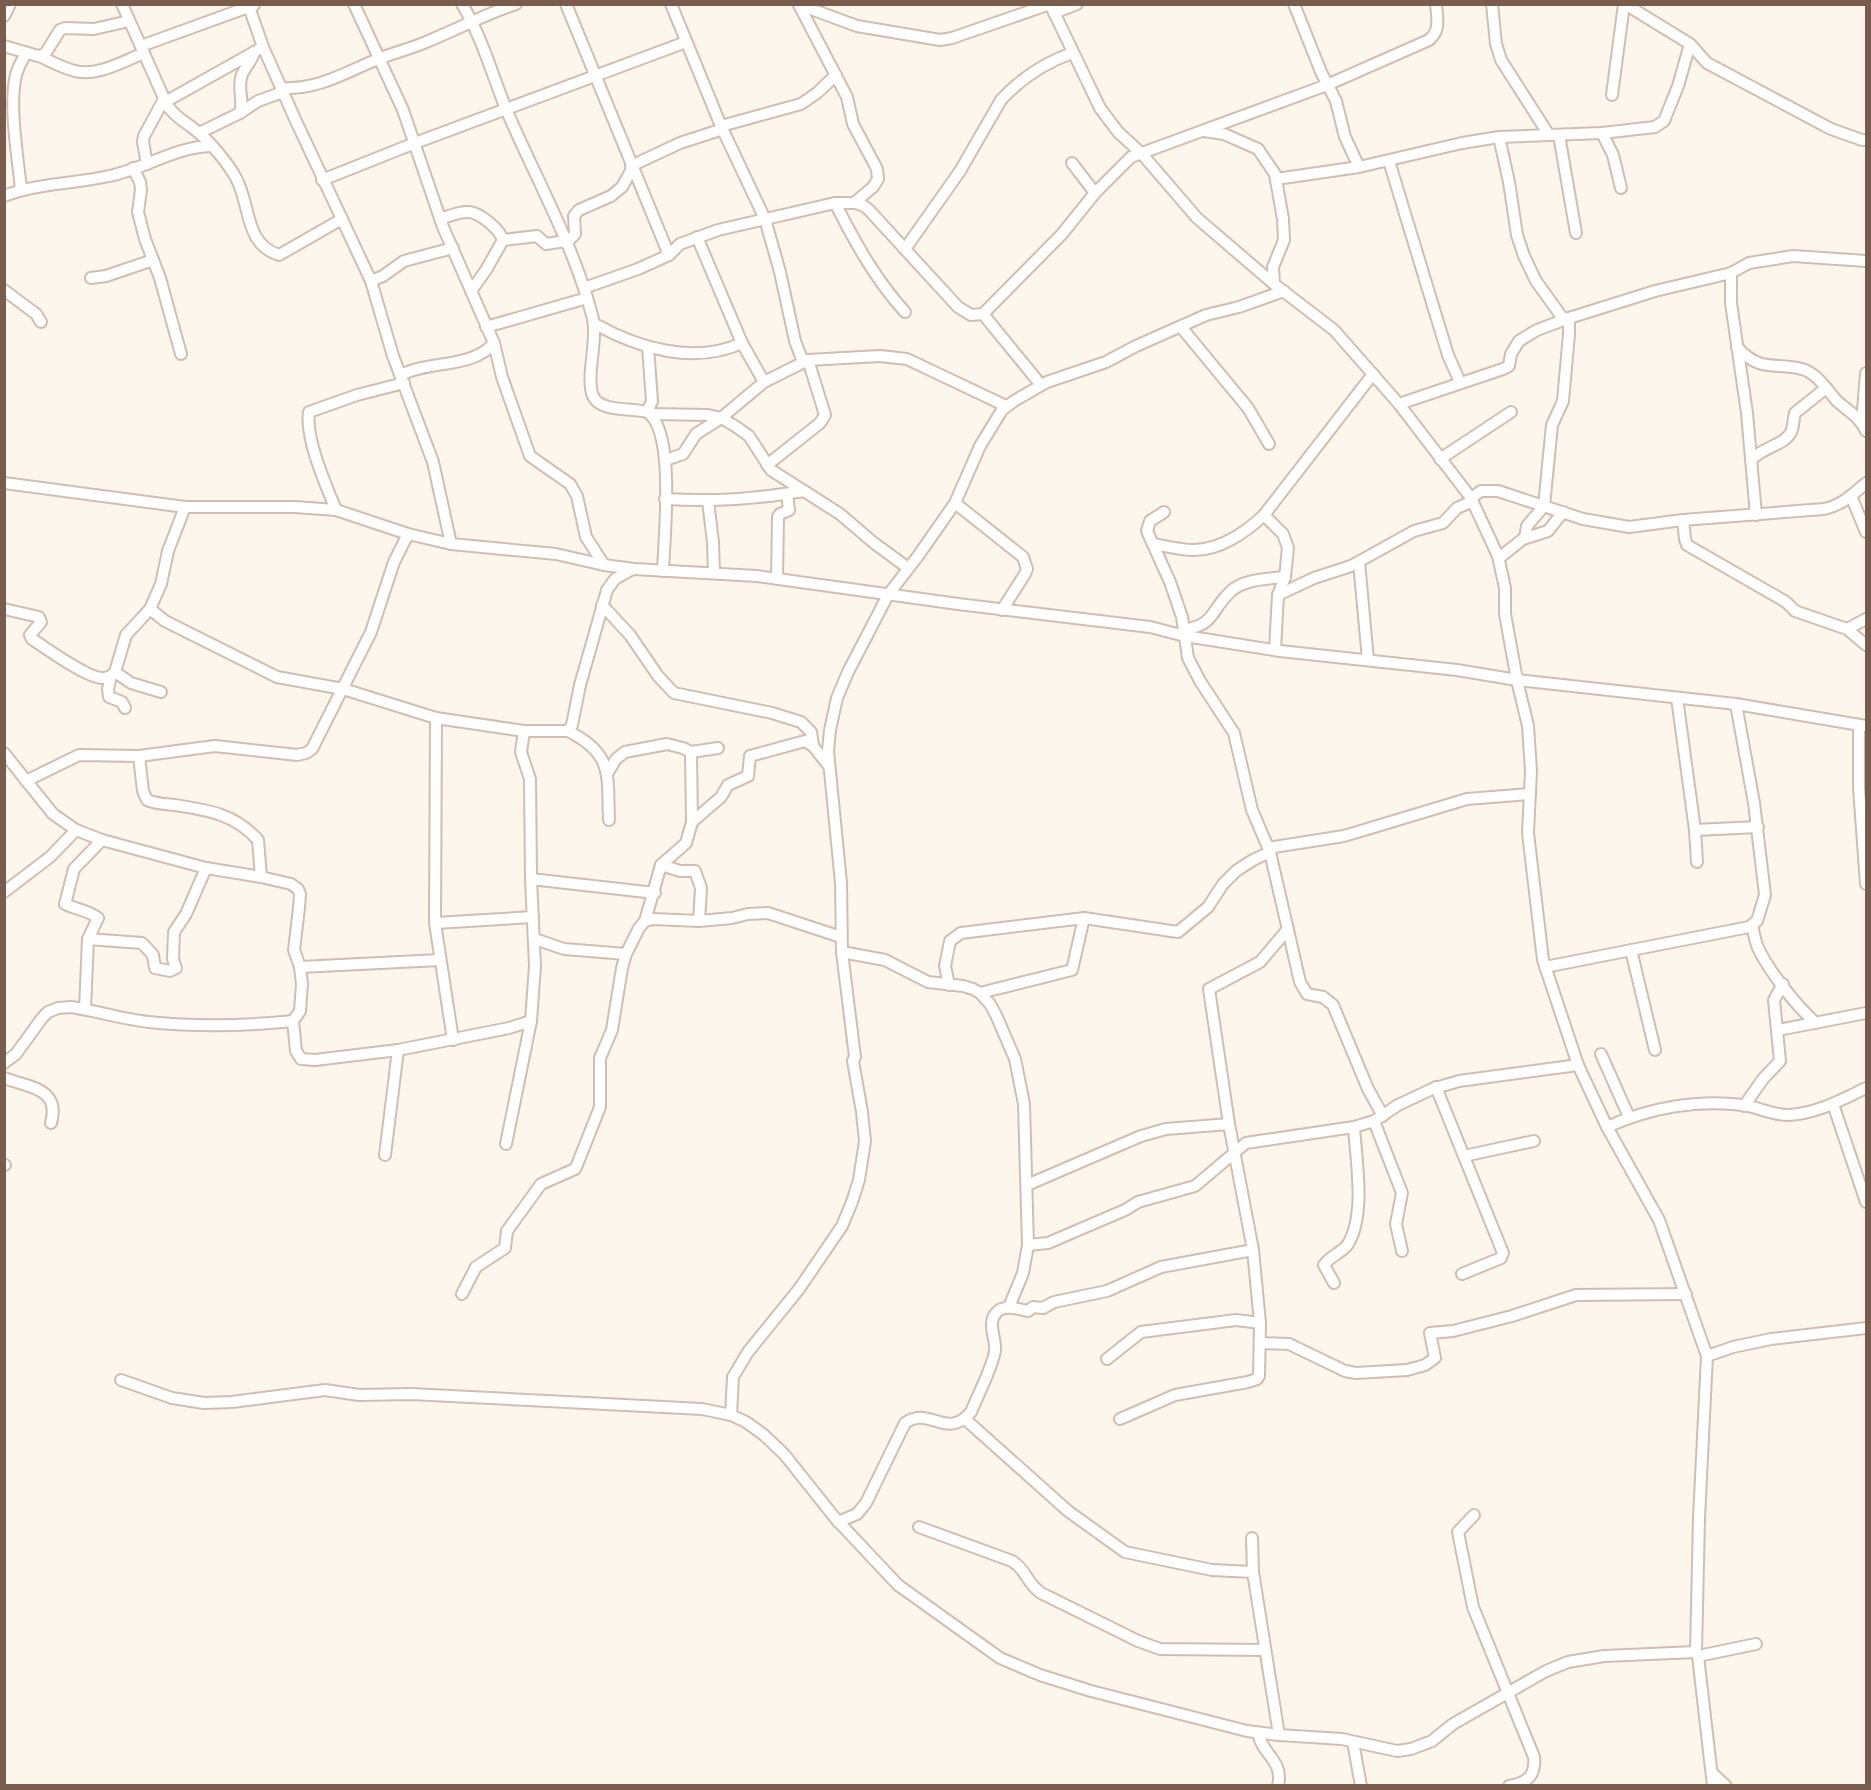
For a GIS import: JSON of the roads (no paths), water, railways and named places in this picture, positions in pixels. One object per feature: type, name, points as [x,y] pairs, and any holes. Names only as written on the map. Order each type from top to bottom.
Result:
[{"type":"street","points":[[4,16],[10,4]]},
{"type":"street","points":[[122,4],[164,100],[176,118],[199,133],[236,177],[250,224],[264,247],[279,255],[342,219]]},
{"type":"street","points":[[354,4],[403,110],[440,219],[494,343],[502,376],[530,456],[570,484],[577,496],[586,537],[604,565]]},
{"type":"street","points":[[462,4],[473,22],[507,110],[586,293],[595,324],[591,382],[593,397],[598,403],[609,408],[649,413],[698,414],[721,418],[749,436],[771,470],[840,514],[874,543],[909,568]]},
{"type":"street","points":[[199,133],[282,90],[312,86],[516,4]]},
{"type":"street","points":[[566,4],[669,255]]},
{"type":"street","points":[[670,4],[722,128],[765,219],[780,272],[795,341],[825,415],[820,423],[767,465]]},
{"type":"street","points":[[799,5],[857,26],[940,40],[1050,4],[1100,108],[1118,132],[1142,154],[1197,219],[1334,330],[1399,404],[1472,500],[1499,558],[1505,588],[1505,614],[1528,726],[1531,771],[1528,833],[1545,967],[1578,1065],[1608,1127],[1659,1220],[1707,1356],[1699,1518],[1697,1654],[1713,1780],[1726,1785]]},
{"type":"street","points":[[1054,13],[1077,4]]},
{"type":"street","points":[[1294,4],[1327,85],[1336,101],[1346,137],[1359,167]]},
{"type":"street","points":[[486,327],[586,293],[669,255],[680,244],[697,237],[834,203],[854,203],[864,206],[958,307],[971,315],[983,314],[1062,234],[1095,193],[1131,157],[1327,85],[1429,40],[1436,34],[1438,27],[1436,4]]},
{"type":"street","points":[[1492,4],[1496,44],[1502,60],[1554,135],[1576,233]]},
{"type":"street","points":[[1612,94],[1624,4],[1690,44],[1707,63],[1831,129],[1866,140]]},
{"type":"street","points":[[4,46],[82,73],[104,69],[143,49],[250,5],[259,49],[282,90],[371,281],[402,379],[433,462],[451,544]]},
{"type":"street","points":[[799,5],[847,97],[853,124],[875,163],[878,179],[873,187],[854,203]]},
{"type":"street","points":[[38,56],[45,54],[60,30],[64,28],[94,29],[129,21]]},
{"type":"street","points":[[322,180],[686,42]]},
{"type":"street","points":[[1276,180],[1359,167],[1462,143],[1499,137],[1602,133],[1654,127],[1664,121],[1678,86],[1690,44]]},
{"type":"street","points":[[147,164],[144,136],[164,100],[259,49]]},
{"type":"street","points":[[240,113],[242,108],[241,79],[259,49]]},
{"type":"street","points":[[21,189],[14,123],[15,79],[26,53]]},
{"type":"street","points":[[905,249],[960,171],[1001,100],[1010,89],[1039,67],[1072,53]]},
{"type":"street","points":[[503,240],[537,236],[546,244],[565,242],[575,234],[574,216],[579,210],[611,196],[622,187],[632,168],[680,142],[801,104],[836,75]]},
{"type":"street","points":[[1199,131],[1210,130],[1224,134],[1258,149],[1270,165],[1276,180],[1284,240],[1273,267],[1275,284]]},
{"type":"street","points":[[1602,133],[1613,155],[1622,188]]},
{"type":"street","points":[[1499,137],[1517,235],[1524,256],[1536,281],[1566,319],[1569,334],[1563,401],[1552,425],[1544,506],[1527,526],[1525,538]]},
{"type":"street","points":[[4,196],[21,189],[111,176],[187,148],[211,146]]},
{"type":"street","points":[[1389,161],[1445,345],[1461,382]]},
{"type":"street","points":[[1072,162],[1095,193]]},
{"type":"street","points":[[134,168],[141,190],[138,212],[145,239],[160,278],[180,354]]},
{"type":"street","points":[[834,203],[863,257],[905,312]]},
{"type":"street","points":[[440,219],[469,212],[479,216],[498,231],[503,240]]},
{"type":"street","points":[[697,237],[742,343],[764,382]]},
{"type":"street","points":[[471,291],[503,240]]},
{"type":"street","points":[[371,281],[383,276],[404,261],[453,248]]},
{"type":"street","points":[[1399,404],[1509,366],[1510,354],[1519,341],[1537,330],[1655,291],[1731,273],[1749,263],[1793,256],[1866,261]]},
{"type":"street","points":[[91,278],[106,276],[153,260]]},
{"type":"street","points":[[1731,273],[1730,294],[1747,413],[1756,515]]},
{"type":"street","points":[[4,290],[36,314],[41,322]]},
{"type":"street","points":[[731,1415],[734,1377],[748,1352],[799,1289],[842,1226],[859,1180],[865,1132],[854,1061],[842,952],[841,883],[829,765],[830,730],[837,698],[848,672],[888,595],[955,503],[972,469],[980,446],[996,418],[1006,406],[1041,385],[1106,362],[1206,315],[1239,307],[1284,291]]},
{"type":"street","points":[[983,314],[1041,385]]},
{"type":"street","points":[[595,324],[624,339],[648,347],[706,354],[742,343]]},
{"type":"street","points":[[1181,327],[1248,408],[1269,444]]},
{"type":"street","points":[[336,510],[322,477],[311,435],[309,412],[402,379],[416,370],[481,355],[494,343]]},
{"type":"street","points":[[648,347],[652,401],[649,413]]},
{"type":"street","points":[[1737,347],[1751,360],[1768,366],[1804,369],[1827,388],[1864,427]]},
{"type":"street","points":[[666,460],[683,454],[693,436],[721,418],[764,382],[805,361],[880,356],[907,359],[1006,406]]},
{"type":"street","points":[[1864,427],[1866,373]]},
{"type":"street","points":[[1154,544],[1184,550],[1203,549],[1248,530],[1264,515],[1373,374]]},
{"type":"street","points":[[1751,460],[1759,452],[1787,438],[1792,430],[1796,413],[1827,388]]},
{"type":"street","points":[[1440,459],[1511,412]]},
{"type":"street","points":[[649,413],[658,424],[666,460],[663,571]]},
{"type":"street","points":[[4,483],[185,507],[295,507],[336,510],[408,534],[451,544],[556,554],[634,569],[777,579],[1002,610],[1150,627],[1275,650],[1736,704],[1863,725],[1860,788],[1866,884]]},
{"type":"street","points":[[1278,595],[1314,578],[1359,562],[1414,531],[1443,523],[1452,512],[1472,500],[1481,491],[1489,489],[1582,519],[1629,527],[1683,520],[1824,509],[1838,506],[1866,483]]},
{"type":"street","points":[[665,499],[708,501],[758,499],[804,491]]},
{"type":"street","points":[[777,579],[778,517],[789,510],[787,494]]},
{"type":"street","points":[[1851,496],[1866,532]]},
{"type":"street","points":[[708,501],[714,573]]},
{"type":"street","points":[[955,503],[1023,557],[1027,569],[1002,610]]},
{"type":"street","points":[[125,708],[122,702],[109,697],[108,689],[126,635],[150,609],[161,584],[168,551],[185,507]]},
{"type":"street","points":[[1164,512],[1150,521],[1147,527],[1182,617],[1188,658],[1234,733],[1252,810],[1269,850],[1302,988],[1307,994],[1323,997],[1333,1005],[1368,1089],[1402,1193],[1396,1224],[1402,1251]]},
{"type":"street","points":[[1499,558],[1525,538],[1548,531],[1563,512]]},
{"type":"street","points":[[1264,515],[1283,534],[1287,542],[1285,577],[1278,595],[1275,650]]},
{"type":"street","points":[[1683,520],[1688,545],[1786,602],[1795,611],[1847,629],[1866,645]]},
{"type":"street","points":[[26,781],[79,755],[139,756],[215,746],[297,755],[306,753],[312,749],[371,632],[394,562],[408,534]]},
{"type":"street","points":[[1359,562],[1368,660]]},
{"type":"street","points":[[568,731],[572,725],[580,685],[602,605],[612,583],[634,569]]},
{"type":"street","points":[[1185,633],[1205,624],[1236,587],[1260,580],[1285,577]]},
{"type":"street","points":[[602,605],[630,635],[658,676],[674,693],[772,713],[801,722],[811,732],[813,746]]},
{"type":"street","points":[[4,609],[39,617],[41,622],[31,633],[32,639],[91,676],[105,678],[113,674]]},
{"type":"street","points":[[150,609],[165,621],[267,673],[284,679],[343,690],[436,718],[524,731],[568,731],[585,741],[603,759],[607,774],[609,820]]},
{"type":"street","points":[[1847,629],[1866,619]]},
{"type":"street","points":[[113,674],[131,683],[161,692]]},
{"type":"street","points":[[1677,698],[1695,830],[1697,862]]},
{"type":"street","points":[[1545,967],[1752,926],[1760,916],[1765,895],[1758,827],[1736,704]]},
{"type":"street","points":[[436,718],[435,923],[453,1040]]},
{"type":"street","points":[[506,1144],[531,1021],[535,939],[531,879],[530,779],[521,752],[524,731]]},
{"type":"street","points":[[692,822],[721,797],[728,784],[748,776],[750,756],[798,741],[805,741],[813,746],[829,765]]},
{"type":"street","points":[[607,774],[616,759],[625,752],[667,744],[690,752],[718,748]]},
{"type":"street","points":[[462,1294],[476,1267],[505,1248],[507,1231],[541,1184],[574,1169],[577,1165],[600,1107],[600,1058],[612,1030],[626,954],[645,921],[661,865],[686,843],[692,822],[690,752]]},
{"type":"street","points":[[4,753],[53,814],[76,830],[102,840],[206,868],[261,877],[291,884],[298,889],[294,950],[300,967],[302,984],[300,1011],[293,1022],[296,1051],[301,1059],[315,1060],[398,1050],[509,1028],[531,1021]]},
{"type":"street","points":[[139,756],[143,791],[147,801],[216,813],[231,817],[242,824],[258,840],[261,877]]},
{"type":"street","points":[[950,985],[945,966],[950,941],[961,933],[1084,918],[1169,932],[1180,931],[1208,907],[1223,884],[1236,871],[1269,850],[1344,836],[1467,799],[1530,794]]},
{"type":"street","points":[[1695,830],[1758,827]]},
{"type":"street","points":[[4,892],[50,857],[76,830]]},
{"type":"street","points":[[85,1009],[88,939],[98,917],[66,904],[74,870],[102,840]]},
{"type":"street","points":[[661,865],[680,871],[695,871],[701,888],[699,921]]},
{"type":"street","points":[[88,939],[142,943],[153,955],[155,968],[170,971],[176,968],[173,959],[174,932],[186,914],[206,868]]},
{"type":"street","points":[[531,879],[655,892]]},
{"type":"street","points":[[645,921],[653,919],[699,921],[768,913],[841,937]]},
{"type":"street","points":[[435,923],[533,917]]},
{"type":"street","points":[[981,993],[1072,970],[1084,918]]},
{"type":"street","points":[[1752,926],[1758,947],[1772,971],[1806,1015],[1816,1023]]},
{"type":"street","points":[[1120,1419],[1175,1395],[1257,1379],[1260,1372],[1260,1323],[1253,1250],[1229,1124],[1209,989],[1260,962],[1288,929]]},
{"type":"street","points":[[535,939],[564,949],[626,954]]},
{"type":"street","points":[[1631,950],[1655,1050]]},
{"type":"street","points":[[842,952],[885,960],[928,982],[963,986],[981,993],[996,1016],[1019,1074],[1024,1104],[1028,1245],[1023,1273],[1009,1307]]},
{"type":"street","points":[[300,967],[440,960]]},
{"type":"street","points":[[1744,1106],[1763,1079],[1780,1061],[1774,1000],[1783,984]]},
{"type":"street","points":[[4,1063],[16,1054],[48,1012],[70,1007],[148,1022],[225,1026],[293,1022]]},
{"type":"street","points":[[1778,1030],[1866,1013]]},
{"type":"street","points":[[385,1155],[398,1050]]},
{"type":"street","points":[[1601,1054],[1629,1117]]},
{"type":"street","points":[[1028,1245],[1048,1243],[1138,1202],[1195,1186],[1241,1146],[1251,1141],[1354,1126],[1378,1118],[1413,1097],[1436,1087],[1459,1081],[1578,1065]]},
{"type":"street","points":[[4,1078],[41,1090],[48,1095],[54,1113],[51,1123]]},
{"type":"street","points":[[1436,1087],[1501,1246],[1503,1256],[1462,1274]]},
{"type":"street","points":[[1608,1127],[1629,1117],[1696,1103],[1744,1106],[1773,1114],[1800,1114],[1833,1104],[1866,1088]]},
{"type":"street","points":[[1833,1104],[1866,1202]]},
{"type":"street","points":[[1027,1185],[1142,1136],[1166,1129],[1229,1124]]},
{"type":"street","points":[[1334,1283],[1324,1265],[1348,1243],[1356,1224],[1358,1202],[1354,1126]]},
{"type":"street","points":[[1464,1156],[1534,1141]]},
{"type":"street","points":[[838,1522],[856,1514],[866,1503],[905,1423],[922,1417],[948,1425],[965,1419],[971,1412],[994,1353],[992,1326],[995,1314],[999,1310],[1009,1307],[1028,1311],[1033,1307],[1043,1308],[1054,1302],[1107,1291],[1161,1267],[1253,1250]]},
{"type":"street","points":[[1260,1343],[1289,1344],[1350,1372],[1407,1370],[1425,1365],[1435,1358],[1430,1333],[1453,1331],[1512,1316],[1576,1295],[1686,1294]]},
{"type":"street","points":[[1107,1359],[1141,1332],[1236,1320],[1260,1323]]},
{"type":"street","points":[[1707,1356],[1733,1347],[1771,1339],[1866,1328]]},
{"type":"street","points":[[120,1380],[172,1398],[204,1403],[232,1402],[325,1390],[359,1395],[411,1394],[675,1406],[731,1415],[764,1435],[783,1454],[838,1522],[898,1585],[1006,1661],[1040,1675],[1091,1691],[1258,1733],[1342,1739],[1390,1750],[1411,1749],[1432,1741],[1453,1724],[1546,1671],[1568,1662],[1604,1656],[1697,1654],[1756,1644]]},
{"type":"street","points":[[965,1419],[1068,1512],[1125,1552],[1212,1570],[1253,1572]]},
{"type":"street","points":[[1474,1515],[1458,1532],[1470,1597],[1531,1747],[1534,1765],[1527,1780],[1509,1785]]},
{"type":"street","points":[[919,1527],[1012,1561],[1020,1566],[1032,1587],[1041,1593],[1138,1641],[1160,1649],[1265,1650]]},
{"type":"street","points":[[1252,1538],[1253,1572],[1279,1736]]},
{"type":"street","points":[[1258,1733],[1264,1749],[1279,1770],[1278,1785]]},
{"type":"street","points":[[1353,1742],[1361,1785]]}]
